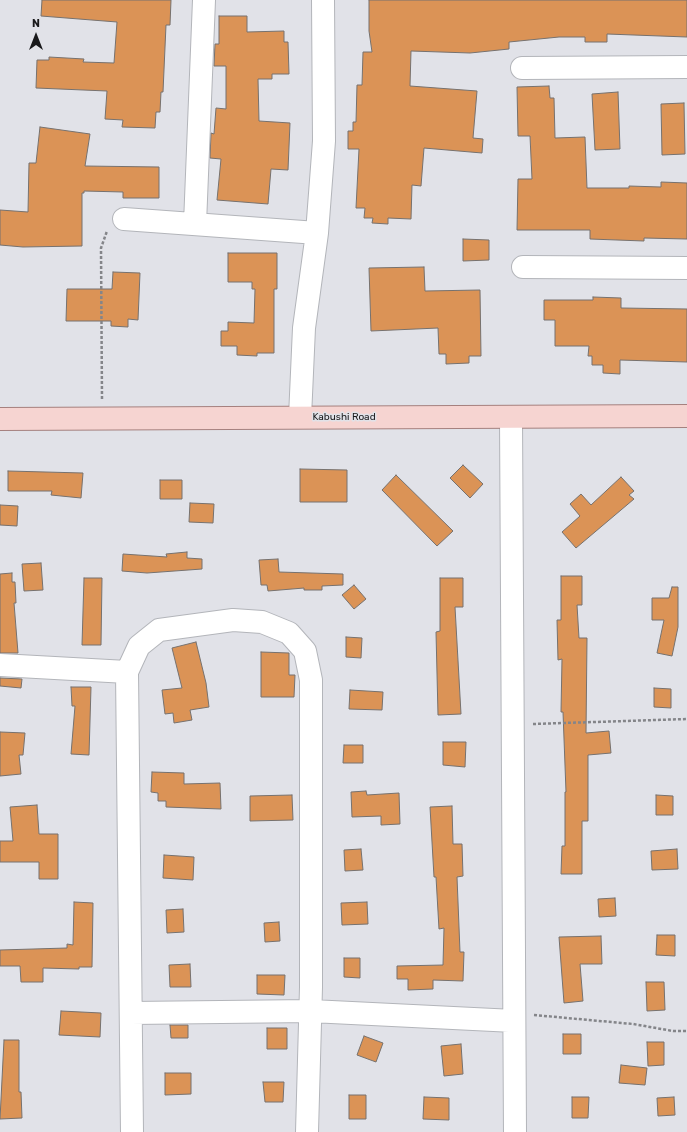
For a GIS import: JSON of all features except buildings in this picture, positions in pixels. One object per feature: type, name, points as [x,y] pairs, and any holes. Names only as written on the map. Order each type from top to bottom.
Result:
[{"type":"main road","name":"Kabushi Road","points":[[0,419],[102,417],[511,418],[687,416]]},
{"type":"street","points":[[195,224],[204,0]]},
{"type":"street","points":[[300,417],[304,328],[316,232],[324,141],[323,0]]},
{"type":"street","points":[[522,68],[687,66]]},
{"type":"street","points":[[124,219],[316,232]]},
{"type":"street","points":[[523,267],[687,268]]},
{"type":"street","points":[[511,418],[515,1132]]},
{"type":"street","points":[[132,1132],[127,672],[140,646],[159,630],[233,620],[262,622],[289,633],[305,651],[312,680],[311,1011],[308,1132]]},
{"type":"street","points":[[0,665],[127,672]]},
{"type":"street","points":[[131,1013],[311,1011],[514,1017]]},
{"type":"path","points":[[102,417],[101,248],[107,230],[124,219]]},
{"type":"path","points":[[513,724],[687,719]]},
{"type":"path","points":[[514,1017],[633,1024],[673,1031],[687,1031]]}]
